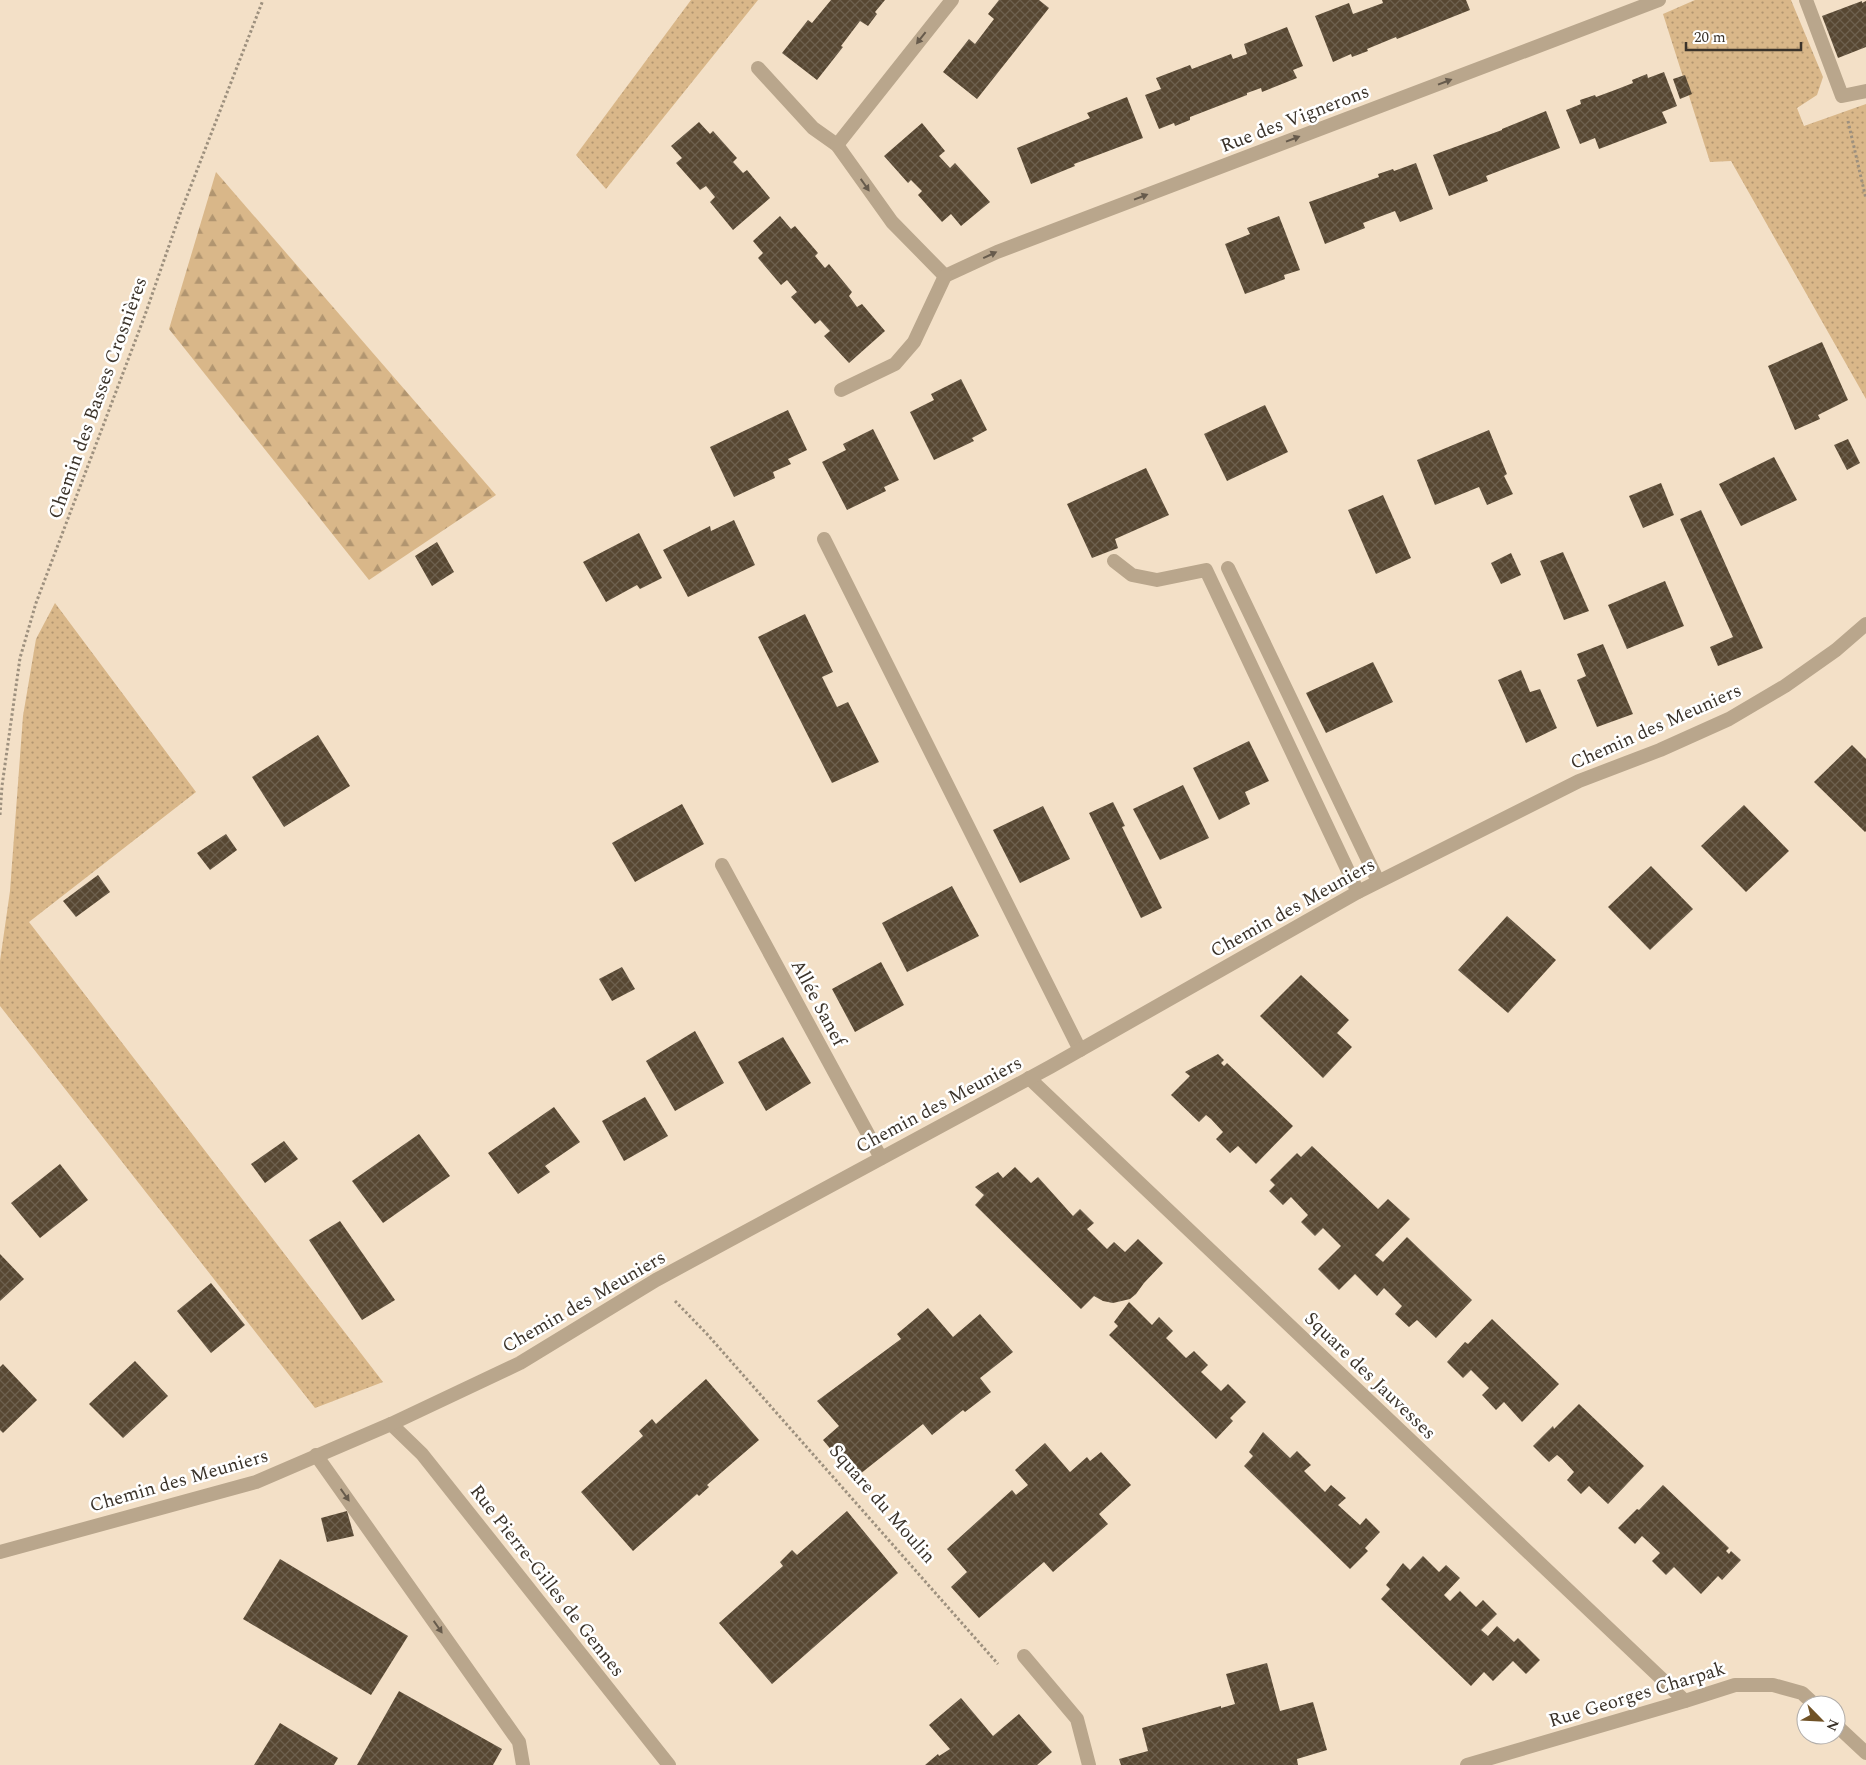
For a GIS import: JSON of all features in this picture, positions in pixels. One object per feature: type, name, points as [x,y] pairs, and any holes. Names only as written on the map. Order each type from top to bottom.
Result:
[{"type":"street","points":[[837,145],[952,0]]},
{"type":"street","name":"Rue des Vignerons","points":[[945,276],[997,252],[1659,0]]},
{"type":"street","points":[[1806,0],[1842,96],[1866,91]]},
{"type":"street","points":[[758,68],[813,128],[837,145],[892,222],[945,276],[914,342],[895,364],[841,390]]},
{"type":"street","points":[[824,539],[1080,1050]]},
{"type":"street","points":[[1114,561],[1132,575],[1158,580],[1206,570],[1358,892]]},
{"type":"street","points":[[1228,568],[1378,881]]},
{"type":"street","name":"Chemin des Meuniers","points":[[0,1552],[256,1482],[390,1424],[520,1363],[656,1280],[1080,1050],[1378,881],[1579,781],[1660,750],[1729,719],[1785,686],[1836,650],[1866,624]]},
{"type":"street","name":"Allée Sanef","points":[[722,865],[881,1158]]},
{"type":"street","name":"Square des Jauvesses","points":[[1028,1078],[1685,1701]]},
{"type":"street","name":"Rue Pierre-Gilles de Gennes","points":[[390,1424],[422,1454],[669,1765]]},
{"type":"street","points":[[316,1455],[519,1742],[523,1765]]},
{"type":"street","points":[[1024,1656],[1077,1719],[1089,1765]]},
{"type":"street","name":"Rue Georges Charpak","points":[[1467,1765],[1685,1701],[1735,1684],[1773,1685],[1804,1695]]},
{"type":"street","points":[[1846,1734],[1866,1753]]},
{"type":"path","name":"Chemin des Basses Crosnières","points":[[0,815],[2,786],[20,658],[36,603],[145,315],[180,214],[263,0]]},
{"type":"path","points":[[1842,96],[1866,199]]},
{"type":"path","name":"Square du Moulin","points":[[656,1280],[707,1334],[1003,1670]]},
{"type":"green space","points":[[691,0],[758,0],[606,189],[576,155]]},
{"type":"green space","points":[[1695,0],[1791,0],[1823,77],[1817,95],[1797,108],[1804,126],[1866,104],[1866,399],[1731,161],[1710,162],[1663,14]]},
{"type":"green space","points":[[216,172],[496,495],[369,580],[169,329]]},
{"type":"green space","points":[[55,603],[196,792],[29,922],[383,1382],[315,1408],[0,1006],[0,961],[10,891],[23,716],[36,639]]},
{"type":"building","points":[[831,0],[885,0],[875,12],[877,14],[868,26],[860,21],[841,46],[843,47],[817,80],[782,53],[808,20],[812,23]]},
{"type":"building","points":[[999,0],[1039,0],[1049,8],[977,99],[943,72],[969,39],[975,44],[994,19],[988,14]]},
{"type":"building","points":[[1382,0],[1466,0],[1470,10],[1397,39],[1396,37],[1367,49],[1368,51],[1352,57],[1351,54],[1333,62],[1315,16],[1349,3],[1353,14],[1383,3]]},
{"type":"building","points":[[1862,1],[1862,3],[1866,1],[1866,47],[1838,58],[1822,16]]},
{"type":"building","points":[[1287,27],[1303,66],[1293,70],[1297,78],[1262,92],[1261,88],[1247,93],[1247,95],[1190,117],[1190,120],[1175,126],[1174,123],[1159,129],[1145,95],[1161,89],[1156,78],[1190,65],[1192,69],[1231,54],[1233,59],[1247,54],[1244,44]]},
{"type":"building","points":[[1664,72],[1677,106],[1662,112],[1667,123],[1599,149],[1595,138],[1580,144],[1566,110],[1581,104],[1580,100],[1595,95],[1596,97],[1615,90],[1633,83],[1632,80],[1647,74],[1648,78]]},
{"type":"building","points":[[1685,75],[1692,94],[1680,99],[1673,79]]},
{"type":"building","points":[[1127,97],[1143,138],[1074,164],[1075,166],[1031,184],[1017,148],[1090,118],[1087,113]]},
{"type":"building","points":[[1546,111],[1560,148],[1486,176],[1488,181],[1449,196],[1433,155],[1502,130]]},
{"type":"building","points":[[699,122],[710,134],[713,131],[737,158],[733,162],[743,173],[747,170],[770,198],[733,230],[710,202],[715,197],[706,186],[700,190],[676,163],[682,158],[671,146]]},
{"type":"building","points":[[922,123],[945,151],[939,156],[950,168],[955,163],[990,202],[961,226],[951,214],[942,222],[918,195],[922,191],[911,180],[908,183],[884,156]]},
{"type":"building","points":[[1416,163],[1433,209],[1400,222],[1395,211],[1363,223],[1365,228],[1325,244],[1309,202],[1379,177],[1378,174],[1393,169],[1394,171]]},
{"type":"building","points":[[780,216],[791,229],[795,226],[818,253],[815,256],[825,268],[829,264],[852,292],[849,296],[857,307],[862,304],[885,331],[849,363],[824,336],[830,331],[820,320],[815,324],[791,297],[797,292],[787,280],[781,285],[758,258],[763,253],[753,241]]},
{"type":"building","points":[[1279,216],[1300,270],[1284,275],[1285,279],[1245,294],[1225,244],[1250,234],[1247,228]]},
{"type":"building","points":[[1822,342],[1848,400],[1818,415],[1820,419],[1795,430],[1768,366]]},
{"type":"building","points":[[961,379],[987,430],[972,438],[974,441],[934,460],[910,412],[934,400],[931,394]]},
{"type":"building","points":[[1265,405],[1288,452],[1227,481],[1204,434]]},
{"type":"building","points":[[788,410],[807,450],[788,459],[791,464],[773,472],[775,478],[734,497],[710,447]]},
{"type":"building","points":[[873,429],[899,480],[884,487],[886,491],[847,510],[822,462],[846,450],[843,444]]},
{"type":"building","points":[[1489,430],[1507,474],[1504,476],[1513,494],[1487,505],[1479,487],[1435,505],[1417,460]]},
{"type":"building","points":[[1848,439],[1860,463],[1847,470],[1834,445]]},
{"type":"building","points":[[1774,457],[1797,500],[1741,526],[1719,484]]},
{"type":"building","points":[[1146,468],[1169,515],[1115,539],[1118,548],[1092,558],[1067,504]]},
{"type":"building","points":[[1661,483],[1674,515],[1643,528],[1629,496]]},
{"type":"building","points":[[1383,495],[1411,558],[1376,574],[1348,510]]},
{"type":"building","points":[[1701,510],[1763,648],[1718,666],[1710,647],[1733,637],[1680,519]]},
{"type":"building","points":[[734,520],[755,565],[688,597],[663,550],[710,526],[711,531]]},
{"type":"building","points":[[639,533],[662,578],[640,589],[637,585],[606,602],[583,562]]},
{"type":"building","points":[[437,542],[454,572],[432,586],[415,556]]},
{"type":"building","points":[[1563,552],[1589,611],[1564,620],[1540,561]]},
{"type":"building","points":[[1511,553],[1521,575],[1501,584],[1491,563]]},
{"type":"building","points":[[1665,581],[1684,626],[1627,649],[1608,605]]},
{"type":"building","points":[[805,614],[833,672],[822,677],[837,707],[848,702],[879,762],[832,783],[758,637]]},
{"type":"building","points":[[1603,644],[1633,714],[1597,727],[1577,680],[1586,676],[1577,654]]},
{"type":"building","points":[[1373,662],[1393,702],[1326,733],[1306,693]]},
{"type":"building","points":[[1521,670],[1530,692],[1540,689],[1557,728],[1526,743],[1498,680]]},
{"type":"building","points":[[318,735],[350,786],[284,827],[252,777]]},
{"type":"building","points":[[1249,741],[1269,781],[1245,792],[1250,804],[1219,820],[1193,768]]},
{"type":"building","points":[[1852,745],[1866,759],[1865,832],[1814,782]]},
{"type":"building","points":[[1183,785],[1209,838],[1160,860],[1133,809]]},
{"type":"building","points":[[1113,802],[1125,826],[1122,827],[1162,908],[1141,918],[1089,813]]},
{"type":"building","points":[[682,804],[704,844],[635,882],[612,843]]},
{"type":"building","points":[[1744,805],[1789,851],[1746,892],[1701,846]]},
{"type":"building","points":[[1043,806],[1070,859],[1020,883],[993,830]]},
{"type":"building","points":[[226,834],[237,850],[210,870],[197,853]]},
{"type":"building","points":[[1651,866],[1693,909],[1650,950],[1608,907]]},
{"type":"building","points":[[98,875],[110,892],[76,917],[63,901]]},
{"type":"building","points":[[952,886],[979,936],[907,972],[882,923]]},
{"type":"building","points":[[1507,916],[1556,960],[1508,1013],[1458,970]]},
{"type":"building","points":[[881,962],[904,1005],[855,1032],[832,989]]},
{"type":"building","points":[[622,967],[635,989],[612,1001],[599,979]]},
{"type":"building","points":[[1301,975],[1349,1020],[1337,1033],[1352,1047],[1323,1078],[1260,1016]]},
{"type":"building","points":[[695,1031],[724,1083],[675,1111],[646,1061]]},
{"type":"building","points":[[783,1037],[811,1083],[766,1111],[738,1062]]},
{"type":"building","points":[[1218,1054],[1224,1060],[1221,1063],[1224,1066],[1227,1063],[1293,1126],[1256,1164],[1238,1146],[1230,1153],[1216,1139],[1223,1132],[1211,1119],[1206,1115],[1199,1122],[1171,1095],[1190,1076],[1185,1072]]},
{"type":"building","points":[[645,1097],[668,1136],[624,1161],[602,1121]]},
{"type":"building","points":[[554,1107],[580,1142],[545,1166],[550,1172],[518,1194],[488,1153]]},
{"type":"building","points":[[419,1134],[450,1176],[383,1223],[352,1181]]},
{"type":"building","points":[[284,1141],[298,1159],[265,1183],[251,1164]]},
{"type":"building","points":[[1312,1146],[1378,1209],[1388,1199],[1410,1219],[1375,1255],[1383,1262],[1407,1237],[1472,1300],[1436,1338],[1417,1320],[1409,1327],[1395,1314],[1402,1306],[1384,1288],[1377,1296],[1355,1274],[1339,1290],[1318,1269],[1341,1246],[1323,1228],[1315,1236],[1301,1222],[1308,1215],[1291,1197],[1283,1205],[1269,1191],[1275,1185],[1270,1180],[1297,1153],[1301,1157]]},
{"type":"building","points":[[60,1164],[88,1200],[40,1238],[11,1203]]},
{"type":"building","points":[[1015,1167],[1031,1183],[1038,1177],[1073,1216],[1080,1209],[1094,1223],[1087,1229],[1107,1249],[1114,1242],[1125,1252],[1138,1239],[1163,1263],[1130,1299],[1113,1303],[1103,1301],[1094,1296],[1081,1309],[975,1205],[984,1195],[975,1187],[998,1172],[1003,1178]]},
{"type":"building","points":[[340,1221],[395,1300],[362,1320],[309,1240]]},
{"type":"building","points":[[0,1254],[24,1279],[0,1301]]},
{"type":"building","points":[[211,1283],[245,1325],[211,1353],[177,1311]]},
{"type":"building","points":[[1129,1302],[1152,1325],[1159,1317],[1173,1331],[1166,1338],[1186,1358],[1194,1351],[1208,1365],[1201,1372],[1221,1391],[1228,1384],[1246,1402],[1230,1418],[1233,1421],[1216,1439],[1109,1335],[1118,1326],[1114,1322]]},
{"type":"building","points":[[928,1308],[953,1337],[980,1314],[1013,1352],[980,1378],[991,1392],[965,1412],[963,1410],[932,1435],[923,1424],[855,1478],[823,1440],[839,1426],[817,1401],[901,1339],[897,1334]]},
{"type":"building","points":[[1492,1319],[1559,1384],[1522,1422],[1504,1402],[1496,1410],[1482,1395],[1489,1388],[1471,1370],[1463,1378],[1447,1362],[1465,1342],[1468,1344]]},
{"type":"building","points":[[135,1361],[168,1396],[123,1438],[89,1404]]},
{"type":"building","points":[[3,1364],[37,1400],[3,1433],[0,1430],[0,1367]]},
{"type":"building","points":[[706,1379],[759,1440],[707,1485],[709,1487],[699,1496],[697,1494],[633,1551],[581,1492],[643,1436],[639,1431],[652,1419],[656,1424]]},
{"type":"building","points":[[1579,1404],[1644,1466],[1608,1504],[1589,1486],[1581,1494],[1567,1480],[1574,1472],[1562,1459],[1557,1455],[1549,1462],[1533,1446],[1553,1426],[1554,1429]]},
{"type":"building","points":[[1263,1432],[1290,1458],[1297,1451],[1311,1465],[1304,1471],[1325,1492],[1331,1485],[1346,1498],[1338,1505],[1360,1525],[1366,1518],[1380,1532],[1365,1548],[1368,1551],[1350,1569],[1244,1466],[1253,1456],[1249,1452]]},
{"type":"building","points":[[1045,1443],[1070,1472],[1087,1457],[1090,1461],[1101,1452],[1131,1485],[1099,1514],[1108,1524],[1053,1572],[1044,1562],[979,1618],[951,1587],[967,1572],[947,1549],[1012,1490],[1016,1495],[1028,1485],[1015,1470]]},
{"type":"building","points":[[1663,1485],[1729,1548],[1726,1551],[1729,1554],[1731,1551],[1741,1560],[1722,1580],[1718,1576],[1701,1594],[1674,1567],[1666,1575],[1652,1561],[1660,1553],[1642,1536],[1635,1544],[1618,1528]]},
{"type":"building","points":[[347,1511],[354,1536],[327,1542],[321,1518]]},
{"type":"building","points":[[847,1511],[898,1573],[772,1684],[719,1623],[783,1566],[780,1562],[792,1550],[797,1555]]},
{"type":"building","points":[[1423,1556],[1439,1572],[1446,1565],[1460,1578],[1444,1595],[1450,1601],[1460,1591],[1476,1607],[1483,1600],[1497,1614],[1481,1630],[1488,1636],[1497,1626],[1514,1642],[1518,1638],[1540,1660],[1526,1674],[1513,1661],[1493,1681],[1484,1672],[1471,1686],[1381,1599],[1390,1589],[1386,1585],[1403,1563],[1410,1570]]},
{"type":"building","points":[[280,1559],[408,1636],[371,1695],[243,1619]]},
{"type":"building","points":[[1267,1663],[1280,1711],[1313,1702],[1327,1750],[1297,1759],[1298,1765],[1121,1765],[1119,1759],[1148,1751],[1142,1728],[1221,1706],[1221,1708],[1235,1704],[1226,1674]]},
{"type":"building","points":[[399,1691],[502,1749],[493,1765],[357,1765]]},
{"type":"building","points":[[961,1698],[993,1736],[1019,1714],[1052,1752],[1037,1765],[925,1765],[938,1754],[939,1756],[950,1749],[929,1725]]},
{"type":"building","points":[[280,1723],[338,1758],[334,1765],[254,1765]]}]
